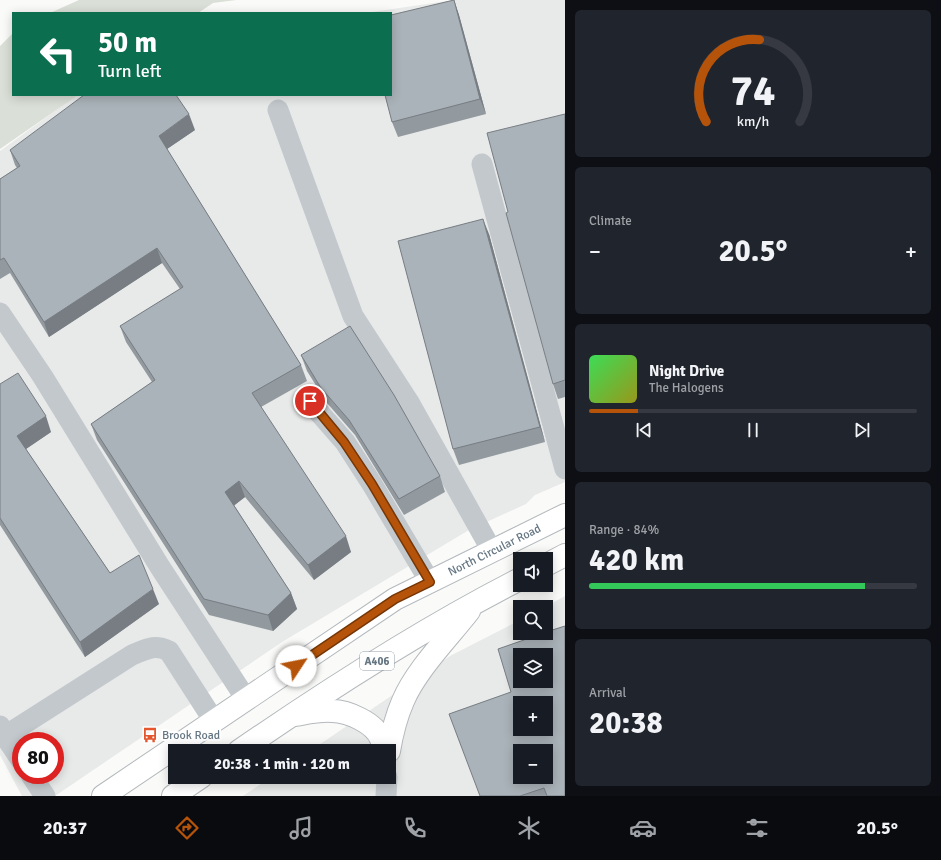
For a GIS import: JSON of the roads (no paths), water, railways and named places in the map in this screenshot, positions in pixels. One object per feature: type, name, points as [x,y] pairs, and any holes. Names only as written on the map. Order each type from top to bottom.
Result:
[{"type":"highway","name":"North Circular Road","points":[[103,796],[395,599],[565,515]]},
{"type":"highway","points":[[553,562],[565,556]]},
{"type":"highway","name":"A406","points":[[249,744],[289,716],[356,673],[479,600],[513,582]]},
{"type":"highway","points":[[390,744],[394,724],[404,699],[420,670],[479,600]]},
{"type":"highway","points":[[289,716],[333,710],[345,713],[360,719],[371,726],[381,738],[382,744]]},
{"type":"highway","points":[[174,796],[191,784]]},
{"type":"street","points":[[278,110],[353,316],[410,404],[492,551]]},
{"type":"street","points":[[482,164],[565,469]]},
{"type":"street","points":[[0,313],[43,377],[160,567],[246,699]]},
{"type":"street","points":[[310,401],[348,448],[372,484],[430,582]]},
{"type":"street","points":[[12,746],[2,731],[132,655],[148,649],[160,647],[169,651],[214,721]]},
{"type":"street","points":[[37,784],[45,796]]},
{"type":"street","points":[[386,796],[387,784]]},
{"type":"place","name":"Brook Road","points":[[150,735]]}]
